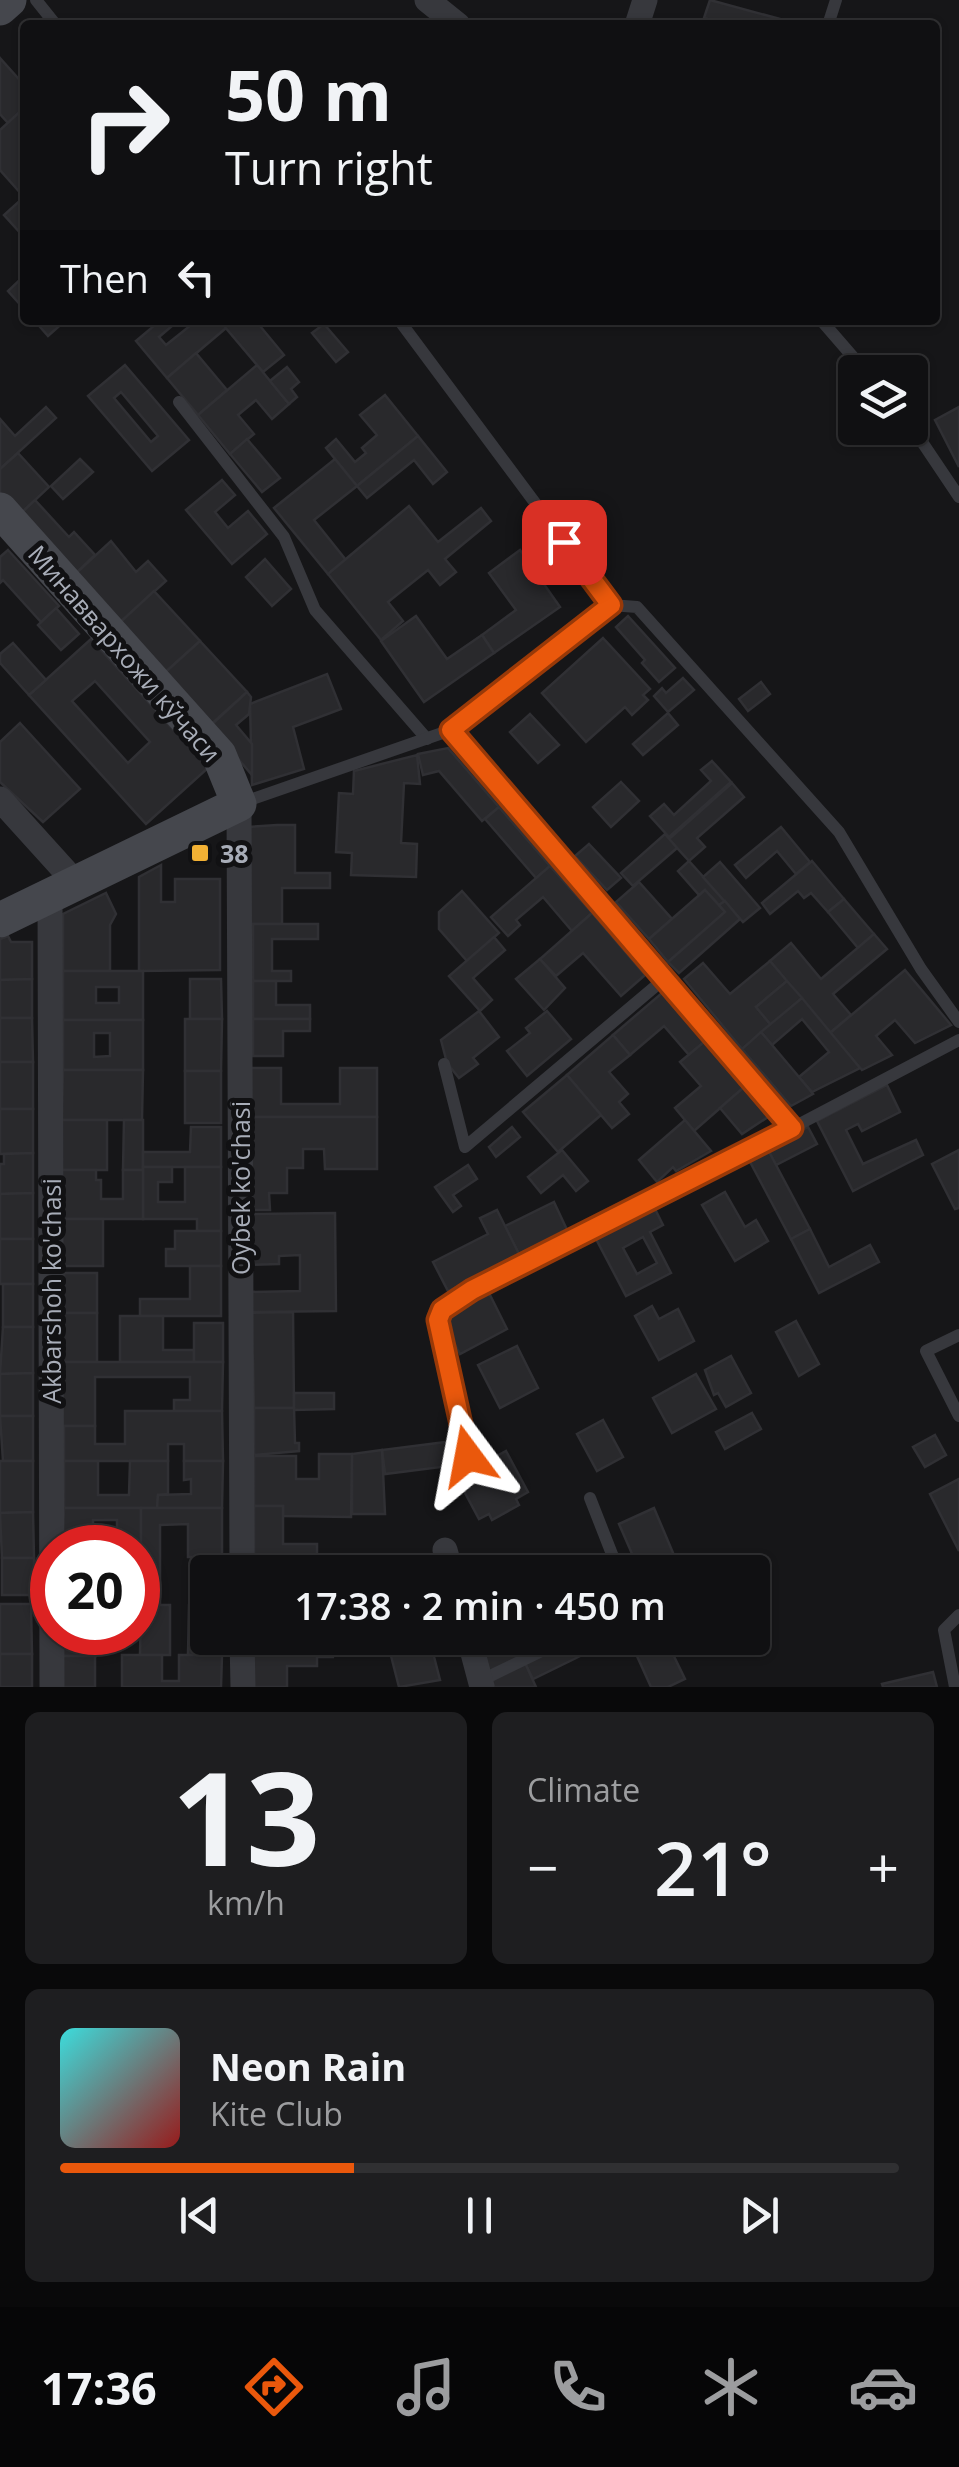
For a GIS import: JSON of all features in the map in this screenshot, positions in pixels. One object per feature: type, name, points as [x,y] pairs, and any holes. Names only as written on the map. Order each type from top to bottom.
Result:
[{"type":"street","points":[[0,8],[9,0]]},
{"type":"street","points":[[427,0],[452,20]]},
{"type":"street","name":"Минаввархожи кўчаси","points":[[0,510],[219,755],[238,804]]},
{"type":"street","points":[[0,800],[63,889]]},
{"type":"street","points":[[0,920],[238,804]]},
{"type":"street","name":"Oybek ko'chasi","points":[[238,804],[242,1555]]},
{"type":"street","name":"Akbarshoh ko'chasi","points":[[52,1687],[63,889]]},
{"type":"street","points":[[242,1655],[242,1687]]},
{"type":"street","points":[[473,1655],[481,1684]]},
{"type":"lane","points":[[36,0],[52,20]]},
{"type":"lane","points":[[403,325],[611,605]]},
{"type":"lane","points":[[825,325],[851,355]]},
{"type":"lane","points":[[179,402],[284,537],[314,610],[427,738]]},
{"type":"lane","points":[[924,445],[959,498]]},
{"type":"lane","points":[[238,804],[451,730],[611,605],[637,607],[839,832],[921,969],[959,1022]]},
{"type":"lane","points":[[451,730],[792,1128]]},
{"type":"lane","points":[[444,1064],[465,1146],[664,979]]},
{"type":"lane","points":[[468,1456],[438,1320],[442,1310],[472,1290],[959,1040]]},
{"type":"lane","points":[[959,1334],[926,1351],[959,1416]]},
{"type":"lane","points":[[590,1498],[612,1555]]},
{"type":"lane","points":[[955,1687],[944,1630],[959,1616]]},
{"type":"lane","points":[[481,1684],[536,1655]]},
{"type":"building","points":[[710,0],[784,20],[711,20],[704,18]]},
{"type":"building","points":[[0,58],[20,80],[20,112],[8,123],[0,114]]},
{"type":"building","points":[[20,112],[20,192],[0,170],[0,130]]},
{"type":"building","points":[[20,201],[20,233],[4,215]]},
{"type":"building","points":[[20,280],[20,304],[8,291]]},
{"type":"building","points":[[38,325],[60,325],[48,336]]},
{"type":"building","points":[[155,325],[173,325],[159,337],[166,345],[191,325],[226,328],[167,378],[136,341]]},
{"type":"building","points":[[223,325],[259,325],[284,355],[263,372]]},
{"type":"building","points":[[325,325],[348,352],[336,362],[312,333]]},
{"type":"building","points":[[196,353],[227,390],[198,415],[167,378]]},
{"type":"building","points":[[125,365],[189,440],[152,471],[88,396]],"holes":[[[121,392],[158,436],[151,442],[114,398]]]},
{"type":"building","points":[[257,365],[289,404],[272,419],[256,400],[238,415],[254,434],[230,454],[198,415]]},
{"type":"building","points":[[287,367],[299,382],[291,389],[297,397],[289,404],[270,381]]},
{"type":"building","points":[[385,395],[418,436],[357,486],[326,448],[336,439],[355,462],[366,453],[362,448],[377,435],[360,415]]},
{"type":"building","points":[[46,407],[56,418],[0,469],[0,419],[15,436]]},
{"type":"building","points":[[959,407],[959,467],[935,420]]},
{"type":"building","points":[[418,436],[447,472],[433,484],[414,460],[367,498],[357,486]]},
{"type":"building","points":[[247,439],[280,478],[262,492],[230,454]]},
{"type":"building","points":[[18,453],[49,487],[17,517],[0,498],[0,469]]},
{"type":"building","points":[[80,459],[93,472],[63,499],[51,486]]},
{"type":"building","points":[[335,459],[357,486],[314,520],[346,560],[328,574],[274,508]]},
{"type":"building","points":[[222,480],[235,495],[215,512],[228,528],[248,511],[267,534],[232,564],[186,510]]},
{"type":"building","points":[[35,500],[69,537],[74,532],[95,555],[72,577],[17,517]]},
{"type":"building","points":[[409,506],[438,542],[481,508],[491,521],[445,559],[456,572],[440,585],[428,570],[388,602],[403,621],[381,640],[328,574]]},
{"type":"building","points":[[111,541],[136,572],[148,561],[166,581],[116,626],[72,577]]},
{"type":"building","points":[[8,550],[59,606],[41,622],[3,580],[0,583],[0,557]]},
{"type":"building","points":[[520,550],[560,607],[494,653],[482,635],[516,610],[489,573]]},
{"type":"building","points":[[265,559],[291,589],[272,606],[246,577]]},
{"type":"building","points":[[154,591],[200,641],[160,677],[115,627]]},
{"type":"building","points":[[56,608],[79,634],[61,650],[38,625]]},
{"type":"building","points":[[416,616],[447,659],[482,635],[494,653],[424,702],[381,641]]},
{"type":"building","points":[[628,616],[675,668],[659,682],[616,627]]},
{"type":"building","points":[[603,638],[650,689],[643,695],[648,700],[632,715],[625,707],[586,742],[542,693]]},
{"type":"building","points":[[91,639],[208,768],[146,824],[29,695]],"holes":[[[95,681],[150,742],[128,763],[72,701]]]},
{"type":"building","points":[[200,641],[247,692],[207,728],[160,677]]},
{"type":"building","points":[[13,643],[46,680],[29,695],[0,663],[0,654]]},
{"type":"building","points":[[327,674],[341,709],[293,727],[304,769],[252,785],[250,704]]},
{"type":"building","points":[[683,678],[694,690],[668,712],[654,696],[662,688],[666,693]]},
{"type":"building","points":[[761,682],[770,694],[748,711],[739,699]]},
{"type":"building","points":[[247,692],[251,697],[249,714],[236,725],[252,744],[252,775],[210,726]]},
{"type":"building","points":[[668,713],[678,725],[643,755],[633,744]]},
{"type":"building","points":[[530,714],[559,745],[538,763],[510,732]]},
{"type":"building","points":[[20,723],[80,789],[43,822],[0,782],[0,742]]},
{"type":"building","points":[[448,748],[499,807],[482,821],[439,771],[423,775],[418,754]]},
{"type":"building","points":[[417,755],[420,784],[404,783],[401,843],[417,844],[416,877],[351,875],[352,853],[336,852],[339,793],[353,794],[354,771]]},
{"type":"building","points":[[712,761],[731,782],[669,837],[650,816],[664,804],[674,815],[711,781],[701,770]]},
{"type":"building","points":[[621,782],[639,801],[611,827],[593,807]]},
{"type":"building","points":[[732,783],[744,797],[697,838],[705,847],[689,861],[669,839]]},
{"type":"building","points":[[499,807],[550,866],[536,878],[485,819]]},
{"type":"building","points":[[295,825],[295,873],[330,873],[330,888],[282,888],[282,924],[249,924],[248,827]]},
{"type":"building","points":[[781,827],[810,862],[796,874],[777,851],[746,878],[735,865]]},
{"type":"building","points":[[665,834],[677,848],[633,886],[621,873]]},
{"type":"building","points":[[589,844],[621,878],[607,890],[575,856]]},
{"type":"building","points":[[689,861],[725,901],[719,905],[705,890],[699,895],[678,871]]},
{"type":"building","points":[[812,861],[844,899],[828,912],[811,893],[804,898],[798,891],[770,914],[762,903]]},
{"type":"building","points":[[720,862],[760,908],[743,922],[703,877]]},
{"type":"building","points":[[161,865],[161,902],[175,902],[175,879],[220,879],[220,970],[139,971],[139,877]]},
{"type":"building","points":[[550,866],[592,913],[572,931],[543,897],[516,920],[520,925],[508,936],[491,917]]},
{"type":"building","points":[[639,882],[672,919],[649,939],[616,902]]},
{"type":"building","points":[[705,890],[725,912],[668,962],[649,939]]},
{"type":"building","points":[[462,891],[499,933],[467,961],[439,929],[439,912]]},
{"type":"building","points":[[106,893],[116,914],[110,925],[110,971],[63,971],[63,914]]},
{"type":"building","points":[[844,899],[874,934],[858,948],[828,912]]},
{"type":"building","points":[[725,901],[740,919],[679,973],[668,962],[725,912],[719,905]]},
{"type":"building","points":[[592,913],[645,975],[621,996],[583,953],[556,976],[540,959]]},
{"type":"building","points":[[253,924],[318,924],[318,939],[272,939],[272,971],[291,971],[291,981],[253,981]]},
{"type":"building","points":[[874,934],[887,949],[833,994],[851,1015],[830,1033],[770,961],[791,943],[821,979]]},
{"type":"building","points":[[8,936],[11,942],[32,942],[32,979],[0,980],[0,939]]},
{"type":"building","points":[[494,937],[505,950],[473,978],[492,1000],[480,1011],[449,976]]},
{"type":"building","points":[[540,959],[565,988],[544,1010],[516,979]]},
{"type":"building","points":[[770,961],[787,981],[756,1007],[771,1025],[742,1049],[684,979],[703,963],[730,994]]},
{"type":"building","points":[[905,970],[951,1025],[915,1043],[895,1020],[876,1036],[892,1055],[862,1070],[830,1033]]},
{"type":"building","points":[[63,971],[143,971],[143,1020],[63,1020]],"holes":[[[96,987],[119,987],[119,1003],[96,1003]]]},
{"type":"building","points":[[32,979],[32,1018],[0,1018],[0,980]]},
{"type":"building","points":[[190,979],[221,979],[222,1019],[190,1019]]},
{"type":"building","points":[[253,981],[276,981],[276,1005],[310,1005],[310,1019],[253,1019]]},
{"type":"building","points":[[787,981],[802,998],[771,1025],[756,1007]]},
{"type":"building","points":[[662,993],[704,1042],[689,1055],[664,1026],[630,1055],[613,1035]]},
{"type":"building","points":[[802,998],[860,1068],[812,1092],[799,1077],[829,1052],[802,1019],[772,1045],[761,1032]]},
{"type":"building","points":[[479,1011],[499,1037],[473,1058],[478,1064],[459,1078],[447,1063],[441,1040]]},
{"type":"building","points":[[547,1011],[571,1039],[527,1076],[507,1051],[530,1033],[526,1028]]},
{"type":"building","points":[[0,1018],[32,1018],[33,1062],[0,1062]]},
{"type":"building","points":[[185,1019],[222,1019],[221,1071],[185,1071]]},
{"type":"building","points":[[253,1019],[310,1019],[310,1031],[283,1031],[283,1056],[253,1056]]},
{"type":"building","points":[[63,1020],[143,1020],[143,1070],[63,1070]],"holes":[[[94,1033],[110,1033],[110,1056],[94,1057]]]},
{"type":"building","points":[[761,1032],[813,1094],[791,1106],[742,1049]]},
{"type":"building","points":[[613,1035],[630,1055],[609,1072],[628,1094],[619,1102],[629,1114],[612,1128],[567,1075]]},
{"type":"building","points":[[704,1042],[743,1088],[694,1131],[675,1108],[701,1086],[680,1062]]},
{"type":"building","points":[[0,1062],[33,1062],[33,1109],[0,1109]]},
{"type":"building","points":[[250,1068],[281,1068],[281,1104],[340,1104],[340,1068],[377,1068],[377,1117],[250,1117]]},
{"type":"building","points":[[63,1070],[143,1070],[142,1120],[62,1120]]},
{"type":"building","points":[[185,1071],[221,1071],[221,1123],[185,1123]]},
{"type":"building","points":[[567,1075],[601,1115],[558,1152],[523,1112]]},
{"type":"building","points":[[887,1085],[900,1112],[862,1131],[858,1124],[846,1130],[863,1164],[916,1140],[923,1155],[853,1191],[817,1121]]},
{"type":"building","points":[[743,1088],[768,1117],[742,1134],[720,1108]]},
{"type":"building","points":[[0,1109],[33,1109],[33,1153],[0,1154]]},
{"type":"building","points":[[248,1117],[377,1117],[377,1169],[325,1169],[324,1149],[303,1149],[303,1168],[287,1168],[287,1193],[269,1193],[270,1210],[252,1210]]},
{"type":"building","points":[[62,1120],[107,1120],[107,1170],[62,1170]]},
{"type":"building","points":[[124,1120],[143,1120],[143,1170],[123,1170]]},
{"type":"building","points":[[685,1120],[711,1151],[676,1171],[673,1167],[657,1182],[639,1160]]},
{"type":"building","points":[[191,1127],[221,1127],[221,1167],[143,1167],[143,1152],[190,1152]]},
{"type":"building","points":[[512,1127],[520,1137],[496,1157],[489,1147]]},
{"type":"building","points":[[808,1127],[817,1144],[776,1165],[767,1148]]},
{"type":"building","points":[[767,1148],[810,1229],[791,1239],[748,1158]]},
{"type":"building","points":[[562,1150],[588,1181],[576,1191],[563,1175],[541,1193],[528,1177]]},
{"type":"building","points":[[959,1150],[959,1208],[955,1209],[932,1164]]},
{"type":"building","points":[[33,1153],[33,1193],[0,1194],[4,1154]]},
{"type":"building","points":[[468,1165],[477,1179],[453,1195],[461,1206],[453,1212],[435,1187]]},
{"type":"building","points":[[143,1167],[172,1167],[172,1182],[158,1182],[158,1202],[185,1202],[185,1167],[221,1167],[221,1231],[197,1231],[197,1219],[143,1219]]},
{"type":"building","points":[[62,1170],[96,1170],[96,1180],[101,1180],[101,1199],[123,1199],[123,1170],[143,1170],[143,1219],[62,1219]]},
{"type":"building","points":[[725,1192],[745,1227],[756,1220],[768,1241],[735,1261],[702,1205]]},
{"type":"building","points":[[33,1193],[33,1239],[0,1239],[0,1194]]},
{"type":"building","points":[[554,1202],[568,1232],[520,1256],[505,1226]]},
{"type":"building","points":[[654,1207],[663,1225],[650,1232],[671,1273],[626,1296],[595,1237]],"holes":[[[643,1237],[657,1263],[637,1274],[623,1248]]]},
{"type":"building","points":[[497,1210],[520,1256],[448,1291],[433,1262],[488,1234],[480,1218]]},
{"type":"building","points":[[335,1213],[336,1311],[249,1312],[249,1292],[300,1291],[300,1255],[279,1256],[279,1264],[245,1265],[251,1214]]},
{"type":"building","points":[[62,1219],[103,1219],[103,1266],[62,1266]]},
{"type":"building","points":[[810,1229],[829,1267],[870,1245],[879,1262],[819,1293],[791,1239]]},
{"type":"building","points":[[175,1231],[221,1231],[221,1266],[166,1266],[166,1249],[175,1249]]},
{"type":"building","points":[[0,1239],[33,1239],[33,1284],[0,1284]]},
{"type":"building","points":[[190,1266],[221,1266],[221,1316],[140,1316],[140,1299],[190,1299]]},
{"type":"building","points":[[64,1273],[97,1273],[97,1313],[64,1313]]},
{"type":"building","points":[[3,1284],[33,1284],[33,1327],[3,1327]]},
{"type":"building","points":[[489,1293],[507,1329],[460,1354],[441,1318]]},
{"type":"building","points":[[652,1306],[659,1319],[678,1309],[694,1341],[659,1360],[635,1316]]},
{"type":"building","points":[[293,1312],[294,1408],[254,1408],[253,1360],[245,1313]]},
{"type":"building","points":[[61,1313],[97,1313],[97,1362],[60,1362]]},
{"type":"building","points":[[120,1316],[163,1316],[163,1350],[194,1350],[194,1362],[120,1362]]},
{"type":"building","points":[[796,1321],[819,1364],[799,1376],[776,1332]]},
{"type":"building","points":[[194,1323],[223,1323],[223,1362],[194,1362]]},
{"type":"building","points":[[3,1327],[33,1327],[33,1373],[0,1374]]},
{"type":"building","points":[[517,1346],[538,1388],[500,1408],[478,1365]]},
{"type":"building","points":[[731,1356],[751,1393],[726,1407],[718,1393],[714,1395],[705,1370]]},
{"type":"building","points":[[60,1362],[223,1362],[222,1411],[174,1411],[174,1400],[190,1400],[190,1377],[95,1377],[95,1426],[60,1426]]},
{"type":"building","points":[[33,1373],[33,1416],[0,1416],[0,1374]]},
{"type":"building","points":[[696,1374],[716,1409],[672,1433],[653,1398]]},
{"type":"building","points":[[294,1393],[334,1393],[334,1409],[294,1410]]},
{"type":"building","points":[[254,1408],[294,1408],[295,1443],[299,1443],[299,1451],[254,1455]]},
{"type":"building","points":[[125,1411],[222,1411],[223,1461],[184,1461],[184,1444],[168,1444],[168,1461],[64,1461],[64,1426],[95,1426],[95,1444],[125,1444]]},
{"type":"building","points":[[752,1413],[761,1429],[725,1449],[716,1432]]},
{"type":"building","points":[[0,1416],[33,1416],[33,1461],[3,1461]]},
{"type":"building","points":[[603,1420],[623,1457],[597,1471],[577,1434]]},
{"type":"building","points":[[935,1435],[946,1455],[925,1467],[913,1447]]},
{"type":"building","points":[[454,1441],[457,1465],[385,1474],[382,1450]]},
{"type":"building","points":[[382,1450],[385,1514],[352,1514],[352,1454]]},
{"type":"building","points":[[506,1451],[528,1492],[516,1499],[519,1505],[492,1520],[489,1514],[479,1519],[457,1478]]},
{"type":"building","points":[[319,1454],[352,1454],[351,1517],[283,1516],[283,1506],[254,1506],[254,1456],[296,1456],[296,1479],[319,1479]]},
{"type":"building","points":[[0,1461],[33,1461],[33,1512],[0,1513]]},
{"type":"building","points":[[64,1461],[98,1461],[98,1495],[129,1495],[130,1461],[168,1461],[168,1494],[158,1495],[157,1508],[64,1508]]},
{"type":"building","points":[[184,1461],[223,1461],[222,1508],[157,1508],[158,1495],[191,1494],[191,1479],[184,1480]]},
{"type":"building","points":[[959,1479],[959,1551],[930,1494]]},
{"type":"building","points":[[254,1506],[283,1506],[283,1544],[317,1544],[317,1555],[254,1555]]},
{"type":"building","points":[[64,1508],[141,1508],[141,1525],[93,1520],[93,1525],[63,1525]]},
{"type":"building","points":[[141,1508],[222,1508],[222,1555],[188,1557],[188,1524],[141,1525]]},
{"type":"building","points":[[654,1508],[674,1555],[633,1555],[619,1524]]},
{"type":"building","points":[[33,1512],[30,1558],[2,1558],[0,1513]]},
{"type":"building","points":[[2,1558],[30,1558],[30,1595],[2,1595]]},
{"type":"building","points":[[0,1604],[30,1604],[30,1654],[0,1654]]},
{"type":"building","points":[[160,1605],[170,1605],[170,1655],[160,1655]]},
{"type":"building","points":[[189,1605],[190,1605],[190,1655]]},
{"type":"building","points":[[0,1654],[32,1655],[32,1687],[0,1687]]},
{"type":"building","points":[[122,1655],[162,1655],[162,1681],[179,1681],[179,1655],[222,1655],[221,1687],[122,1687]]},
{"type":"building","points":[[253,1655],[317,1655],[317,1666],[287,1666],[287,1687],[253,1687]]},
{"type":"building","points":[[391,1655],[434,1655],[440,1680],[399,1687]]},
{"type":"building","points":[[481,1655],[524,1655],[490,1673]]},
{"type":"building","points":[[542,1655],[582,1655],[533,1679],[525,1663]]},
{"type":"building","points":[[673,1655],[685,1679],[668,1687],[651,1687],[637,1656]]},
{"type":"building","points":[[62,1656],[95,1656],[95,1687],[62,1687]]},
{"type":"building","points":[[525,1663],[536,1687],[494,1687],[492,1680]]},
{"type":"building","points":[[933,1672],[937,1687],[882,1684]]},
{"type":"place","name":"38","points":[[200,853]]},
{"type":"route","points":[[468,1456],[438,1320],[442,1310],[472,1290],[792,1128],[451,730],[611,605],[564,542]]}]
